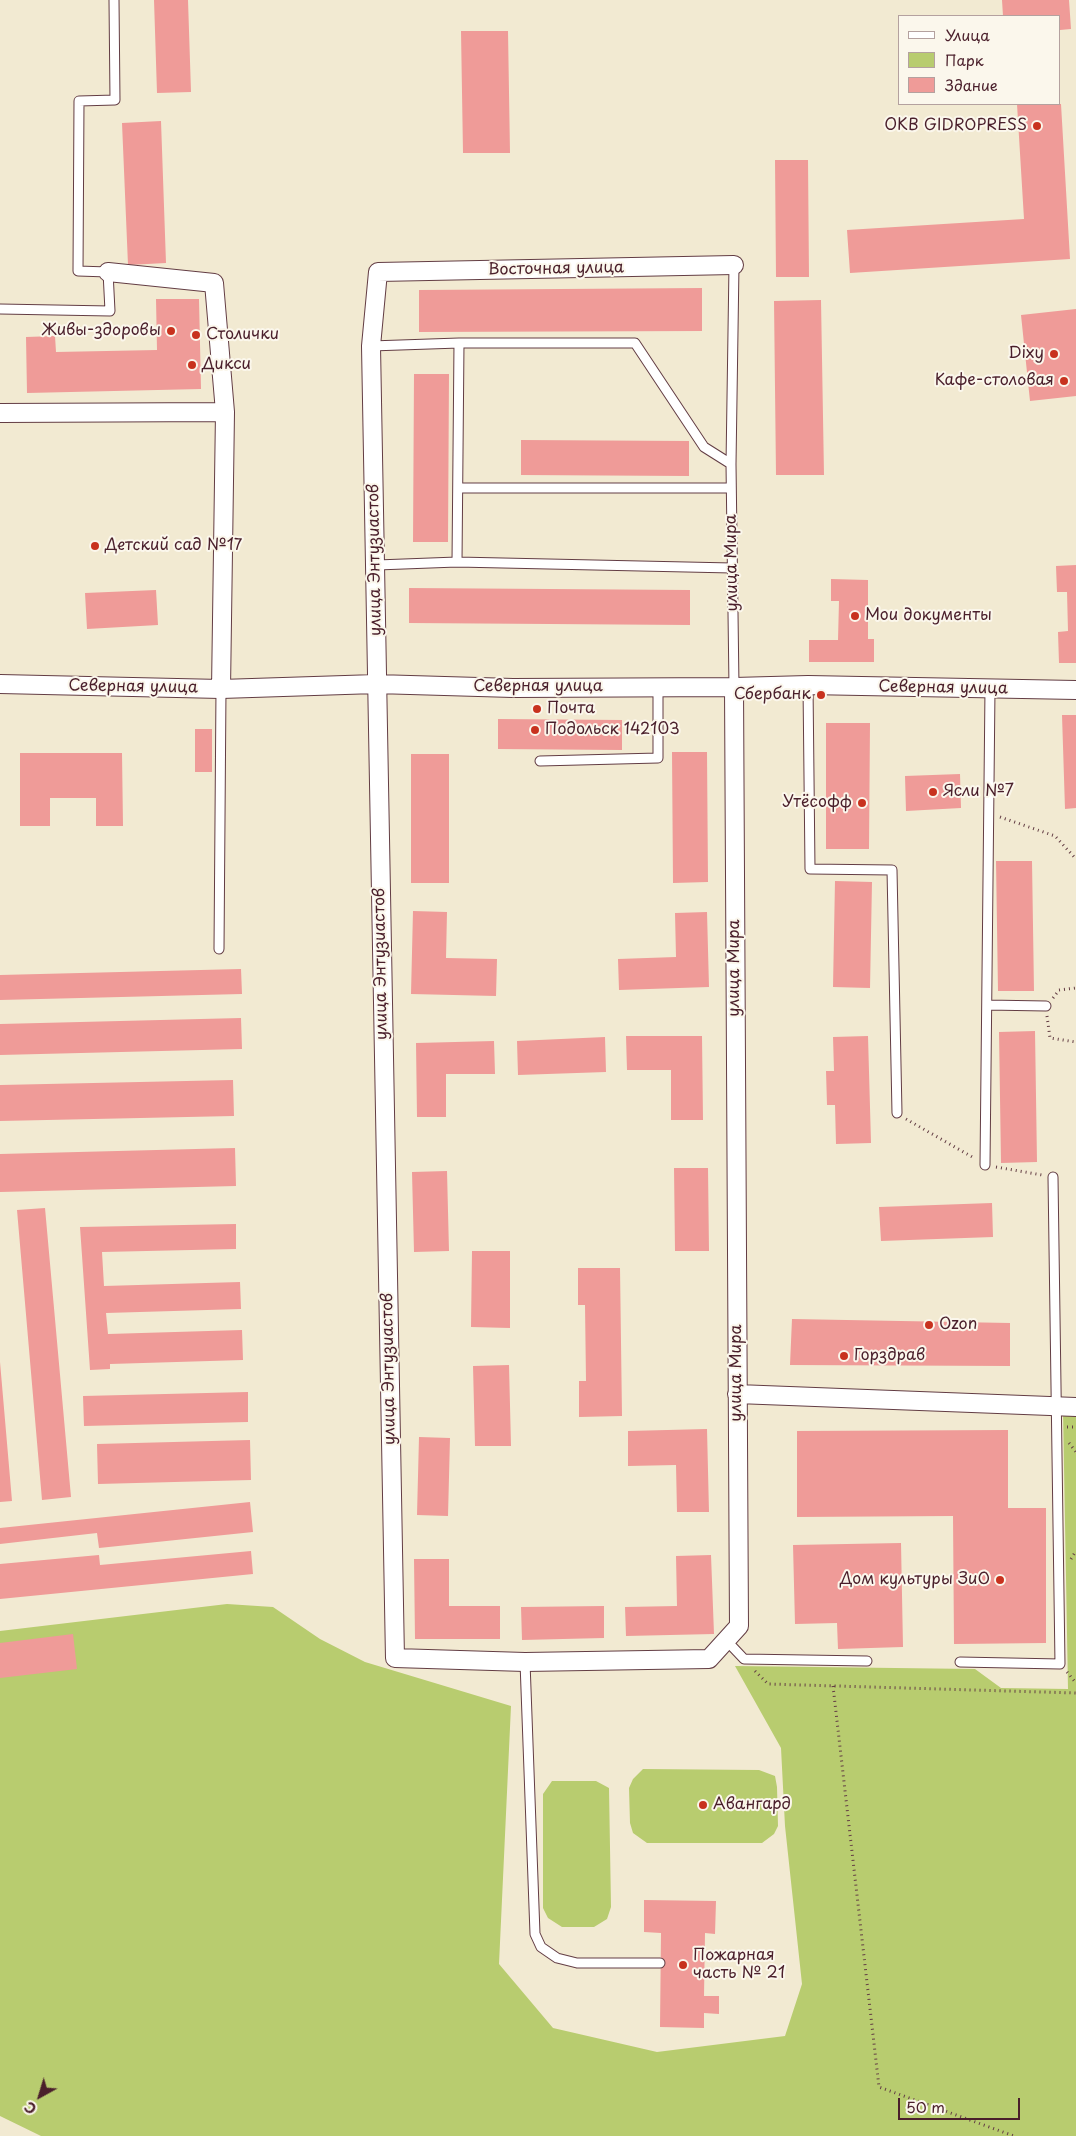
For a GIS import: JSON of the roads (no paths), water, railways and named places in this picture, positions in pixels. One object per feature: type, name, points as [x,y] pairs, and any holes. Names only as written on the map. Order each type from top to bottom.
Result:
[{"type":"street","name":"Восточная улица","points":[[378,272],[734,265]]},
{"type":"street","points":[[108,272],[214,283],[225,412],[221,689]]},
{"type":"street","name":"улица Энтузиастов","points":[[378,272],[371,346],[377,565],[376,684],[395,1658],[525,1662]]},
{"type":"street","points":[[0,413],[225,412]]},
{"type":"street","name":"Северная улица","points":[[0,684],[221,689],[376,684],[513,688],[808,685],[1076,690]]},
{"type":"street","name":"улица Мира","points":[[525,1662],[709,1659],[739,1626],[736,1394],[734,687]]},
{"type":"street","points":[[736,1394],[1055,1408],[1076,1407]]},
{"type":"lane","points":[[0,309],[110,311],[108,272],[78,271],[79,101],[115,100],[114,0]]},
{"type":"lane","name":"улица Мира","points":[[734,265],[731,464],[734,687]]},
{"type":"lane","points":[[371,346],[459,343],[634,343],[704,447],[731,464]]},
{"type":"lane","points":[[457,562],[459,343]]},
{"type":"lane","points":[[458,488],[731,488]]},
{"type":"lane","points":[[377,565],[457,562],[732,568]]},
{"type":"lane","points":[[808,685],[810,869],[892,870],[897,1113]]},
{"type":"lane","points":[[540,761],[658,758],[658,688]]},
{"type":"lane","points":[[219,949],[221,689]]},
{"type":"lane","points":[[986,1165],[990,689]]},
{"type":"lane","points":[[987,1005],[1046,1006]]},
{"type":"lane","points":[[960,1662],[1060,1664],[1053,1177]]},
{"type":"lane","points":[[726,1640],[744,1659],[867,1661]]},
{"type":"lane","points":[[525,1662],[535,1934],[541,1947],[557,1958],[577,1962],[660,1963]]},
{"type":"place","name":"OKB GIDROPRESS","points":[[1037,126]]},
{"type":"place","name":"Живы-здоровы","points":[[171,331]]},
{"type":"place","name":"Столички","points":[[196,335]]},
{"type":"place","name":"Dixy","points":[[1054,354]]},
{"type":"place","name":"Дикси","points":[[192,365]]},
{"type":"place","name":"Кафе-столовая","points":[[1064,381]]},
{"type":"place","name":"Детский сад №17","points":[[95,546]]},
{"type":"place","name":"Мои документы","points":[[855,616]]},
{"type":"place","name":"Сбербанк","points":[[821,695]]},
{"type":"place","name":"Почта","points":[[537,709]]},
{"type":"place","name":"Подольск 142103","points":[[535,730]]},
{"type":"place","name":"Ясли №7","points":[[933,792]]},
{"type":"place","name":"Утёсофф","points":[[862,803]]},
{"type":"place","name":"Ozon","points":[[929,1325]]},
{"type":"place","name":"Горздрав","points":[[844,1356]]},
{"type":"place","name":"Дом культуры ЗиО","points":[[1000,1580]]},
{"type":"place","name":"Авангард","points":[[703,1805]]},
{"type":"place","name":"Пожарная часть № 21","points":[[683,1965]]}]
